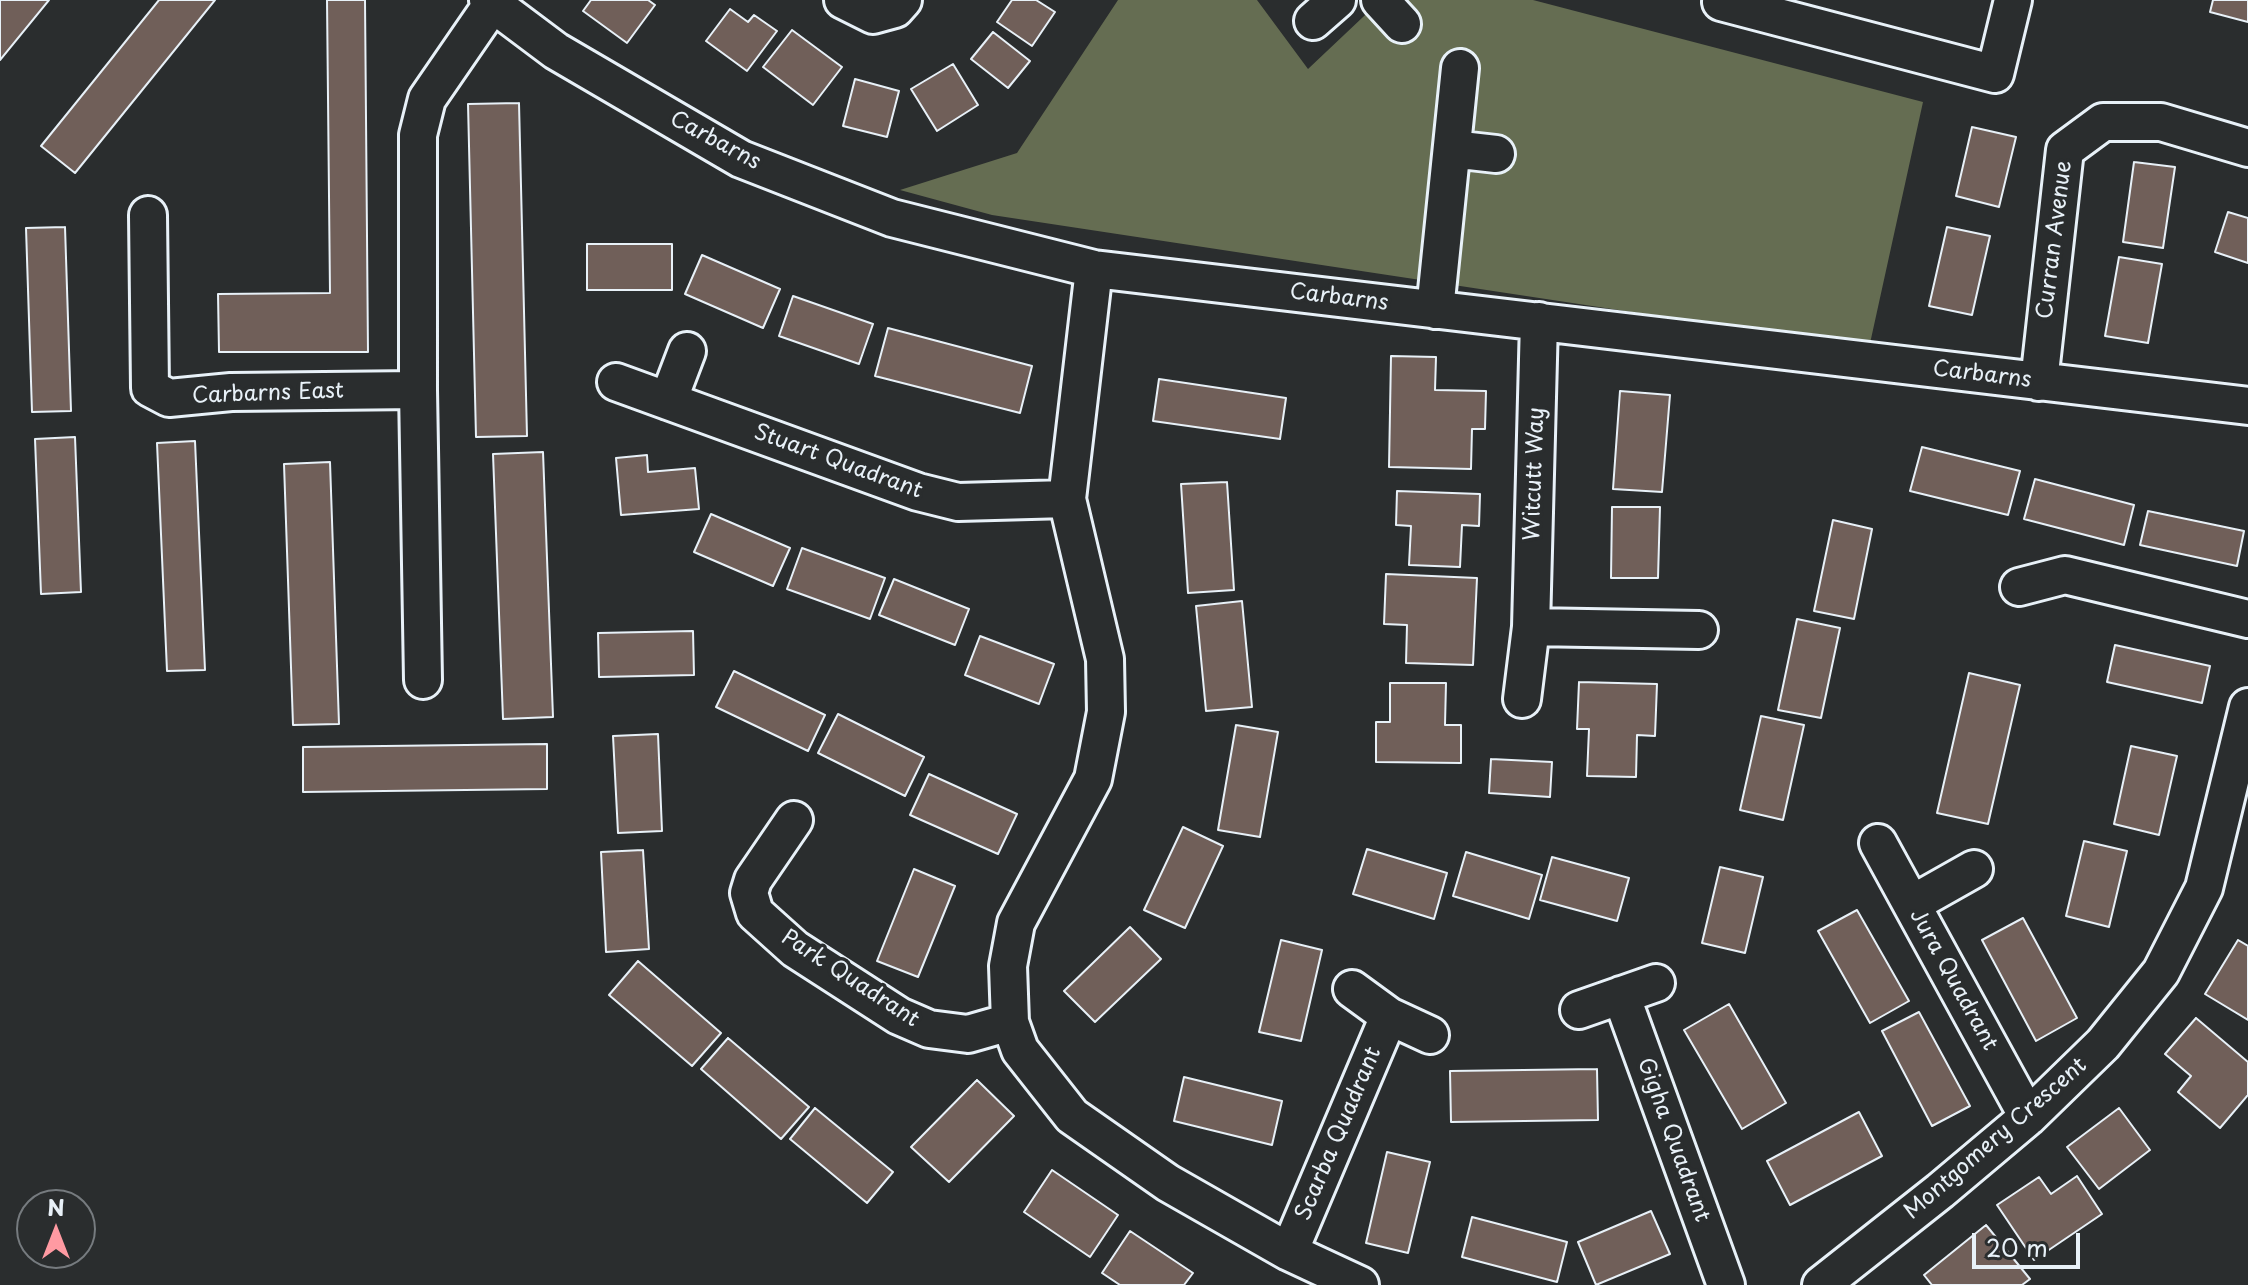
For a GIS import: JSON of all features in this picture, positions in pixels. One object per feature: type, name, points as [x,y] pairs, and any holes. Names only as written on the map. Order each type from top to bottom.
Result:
[{"type":"street","points":[[843,0],[873,15],[895,9],[903,0]]},
{"type":"street","points":[[1721,2],[1995,74],[2013,0]]},
{"type":"street","points":[[423,680],[418,135],[427,99],[491,2]]},
{"type":"street","name":"Carbarns","points":[[491,2],[556,51],[741,159],[892,218],[1094,269],[2248,406]]},
{"type":"street","points":[[1435,310],[1460,68]]},
{"type":"street","name":"Curran Avenue","points":[[2039,382],[2065,150],[2103,122],[2161,122],[2248,148]]},
{"type":"street","points":[[1452,149],[1496,154]]},
{"type":"street","name":"Carbarns East","points":[[148,215],[150,388],[169,398],[231,392],[418,390]]},
{"type":"street","points":[[1094,269],[1067,499],[1105,659],[1106,712],[1093,779],[1016,923],[1008,966],[1010,1022],[1020,1050],[1072,1116],[1168,1183],[1289,1252],[1360,1285]]},
{"type":"street","name":"Witcutt Way","points":[[1522,699],[1531,627],[1539,321]]},
{"type":"street","points":[[668,401],[687,351]]},
{"type":"street","name":"Stuart Quadrant","points":[[616,382],[918,492],[958,502],[1067,499]]},
{"type":"street","points":[[2019,587],[2065,575],[2248,619]]},
{"type":"street","points":[[1531,627],[1699,630]]},
{"type":"street","name":"Montgomery Crescent","points":[[1821,1285],[2028,1117],[2103,1044],[2161,972],[2204,888],[2248,707]]},
{"type":"street","name":"Park Quadrant","points":[[794,820],[753,880],[749,893],[755,913],[795,949],[899,1016],[929,1029],[968,1034],[1010,1022]]},
{"type":"street","name":"Jura Quadrant","points":[[1878,843],[2028,1117]]},
{"type":"street","points":[[1912,904],[1974,869]]},
{"type":"street","points":[[1579,1010],[1656,983]]},
{"type":"street","points":[[1352,989],[1389,1016],[1430,1035]]},
{"type":"street","name":"Gigha Quadrant","points":[[1621,995],[1726,1285]]},
{"type":"street","name":"Scarba Quadrant","points":[[1289,1252],[1389,1016]]},
{"type":"green space","points":[[1118,0],[1257,0],[1308,69],[1381,0],[1533,0],[1923,102],[1869,348],[992,215],[900,190],[1017,153]]},
{"type":"building","points":[[0,0],[49,0],[0,60]]},
{"type":"building","points":[[159,0],[215,0],[75,173],[41,146]]},
{"type":"building","points":[[327,0],[365,0],[368,352],[219,352],[218,294],[330,293]]},
{"type":"building","points":[[591,0],[648,0],[655,5],[627,43],[583,11]]},
{"type":"building","points":[[1012,0],[1036,0],[1055,12],[1032,46],[997,22]]},
{"type":"building","points":[[2213,0],[2248,0],[2248,22],[2210,12]]},
{"type":"building","points":[[730,9],[748,22],[754,15],[777,31],[747,71],[706,41]]},
{"type":"building","points":[[792,30],[842,67],[813,105],[763,67]]},
{"type":"building","points":[[993,32],[1030,61],[1008,88],[971,59]]},
{"type":"building","points":[[953,64],[978,105],[937,131],[911,89]]},
{"type":"building","points":[[855,79],[899,91],[887,137],[843,126]]},
{"type":"building","points":[[519,103],[527,436],[476,437],[468,104]]},
{"type":"building","points":[[1972,127],[2016,137],[1999,207],[1956,196]]},
{"type":"building","points":[[2134,162],[2175,167],[2163,248],[2123,242]]},
{"type":"building","points":[[2228,212],[2248,218],[2248,263],[2215,252]]},
{"type":"building","points":[[65,227],[71,411],[32,412],[26,228]]},
{"type":"building","points":[[1947,227],[1990,236],[1972,315],[1929,306]]},
{"type":"building","points":[[587,244],[672,244],[672,290],[587,290]]},
{"type":"building","points":[[702,255],[780,289],[763,328],[685,294]]},
{"type":"building","points":[[2119,257],[2162,264],[2148,343],[2105,336]]},
{"type":"building","points":[[793,296],[873,324],[859,364],[779,336]]},
{"type":"building","points":[[888,328],[1032,366],[1020,413],[875,376]]},
{"type":"building","points":[[1391,356],[1436,357],[1435,390],[1486,391],[1485,429],[1472,429],[1471,469],[1389,467]]},
{"type":"building","points":[[1159,379],[1286,398],[1280,439],[1153,421]]},
{"type":"building","points":[[1620,391],[1670,395],[1662,492],[1613,489]]},
{"type":"building","points":[[75,437],[81,592],[41,594],[35,439]]},
{"type":"building","points":[[195,441],[205,670],[167,671],[157,443]]},
{"type":"building","points":[[1922,447],[2020,471],[2008,515],[1910,491]]},
{"type":"building","points":[[543,452],[553,717],[503,719],[493,454]]},
{"type":"building","points":[[647,455],[648,472],[695,468],[699,509],[621,515],[616,458]]},
{"type":"building","points":[[330,462],[339,724],[293,725],[284,464]]},
{"type":"building","points":[[2035,479],[2134,505],[2124,545],[2024,519]]},
{"type":"building","points":[[1227,482],[1234,590],[1188,593],[1181,484]]},
{"type":"building","points":[[1397,491],[1480,494],[1479,526],[1462,525],[1460,567],[1409,565],[1411,526],[1396,525]]},
{"type":"building","points":[[1612,507],[1660,507],[1658,578],[1611,578]]},
{"type":"building","points":[[2148,511],[2244,531],[2237,566],[2140,545]]},
{"type":"building","points":[[711,514],[790,548],[773,586],[694,552]]},
{"type":"building","points":[[1833,520],[1872,529],[1854,619],[1814,611]]},
{"type":"building","points":[[802,548],[885,578],[870,619],[787,589]]},
{"type":"building","points":[[1386,574],[1477,578],[1473,665],[1406,663],[1407,625],[1384,624]]},
{"type":"building","points":[[894,579],[969,609],[955,645],[879,615]]},
{"type":"building","points":[[1242,601],[1252,707],[1206,711],[1196,606]]},
{"type":"building","points":[[1797,619],[1840,628],[1821,718],[1778,710]]},
{"type":"building","points":[[693,631],[694,675],[599,677],[598,633]]},
{"type":"building","points":[[980,636],[1054,664],[1039,704],[965,675]]},
{"type":"building","points":[[2115,645],[2210,666],[2202,703],[2107,682]]},
{"type":"building","points":[[734,671],[825,715],[808,751],[716,707]]},
{"type":"building","points":[[1969,673],[2020,685],[1988,824],[1937,813]]},
{"type":"building","points":[[1579,682],[1657,684],[1655,736],[1637,735],[1636,777],[1587,776],[1589,729],[1577,729]]},
{"type":"building","points":[[1390,683],[1446,683],[1445,725],[1461,725],[1461,763],[1376,762],[1376,722],[1390,722]]},
{"type":"building","points":[[838,714],[924,757],[905,796],[818,753]]},
{"type":"building","points":[[1761,716],[1804,725],[1783,820],[1740,810]]},
{"type":"building","points":[[1236,725],[1278,732],[1260,837],[1218,830]]},
{"type":"building","points":[[658,734],[662,831],[618,833],[613,736]]},
{"type":"building","points":[[547,744],[547,789],[303,792],[303,747]]},
{"type":"building","points":[[2131,746],[2177,756],[2159,835],[2114,824]]},
{"type":"building","points":[[1491,759],[1552,762],[1550,797],[1489,793]]},
{"type":"building","points":[[929,774],[1017,814],[998,854],[910,815]]},
{"type":"building","points":[[1183,827],[1223,846],[1185,928],[1144,910]]},
{"type":"building","points":[[2084,841],[2127,851],[2109,927],[2066,916]]},
{"type":"building","points":[[1367,849],[1447,873],[1434,919],[1353,894]]},
{"type":"building","points":[[643,850],[649,949],[606,952],[601,852]]},
{"type":"building","points":[[1466,852],[1542,875],[1529,919],[1453,896]]},
{"type":"building","points":[[1552,857],[1629,878],[1617,921],[1540,900]]},
{"type":"building","points":[[1720,867],[1763,877],[1745,953],[1702,943]]},
{"type":"building","points":[[914,869],[955,886],[918,977],[877,961]]},
{"type":"building","points":[[1857,910],[1909,1001],[1870,1023],[1818,931]]},
{"type":"building","points":[[2023,918],[2077,1018],[2036,1041],[1982,940]]},
{"type":"building","points":[[1130,927],[1161,959],[1095,1022],[1064,991]]},
{"type":"building","points":[[1281,940],[1322,950],[1301,1041],[1259,1032]]},
{"type":"building","points":[[2238,940],[2248,946],[2248,1020],[2205,994]]},
{"type":"building","points":[[638,961],[721,1033],[692,1066],[609,995]]},
{"type":"building","points":[[1729,1004],[1786,1103],[1742,1129],[1684,1030]]},
{"type":"building","points":[[1919,1012],[1970,1106],[1932,1126],[1882,1031]]},
{"type":"building","points":[[2196,1018],[2248,1062],[2248,1095],[2220,1128],[2178,1092],[2191,1076],[2165,1054]]},
{"type":"building","points":[[728,1038],[809,1107],[781,1139],[701,1069]]},
{"type":"building","points":[[1597,1069],[1598,1120],[1451,1122],[1450,1071]]},
{"type":"building","points":[[1184,1077],[1282,1101],[1272,1145],[1174,1121]]},
{"type":"building","points":[[977,1080],[1014,1116],[949,1182],[911,1147]]},
{"type":"building","points":[[815,1108],[893,1172],[867,1203],[790,1139]]},
{"type":"building","points":[[2119,1108],[2150,1150],[2099,1189],[2067,1147]]},
{"type":"building","points":[[1859,1112],[1882,1156],[1790,1205],[1767,1161]]},
{"type":"building","points":[[1387,1152],[1430,1162],[1408,1253],[1366,1243]]},
{"type":"building","points":[[1052,1170],[1118,1215],[1090,1257],[1024,1212]]},
{"type":"building","points":[[2077,1176],[2102,1214],[2034,1260],[1997,1205],[2039,1177],[2051,1194]]},
{"type":"building","points":[[1651,1211],[1670,1254],[1596,1285],[1578,1242]]},
{"type":"building","points":[[1472,1217],[1567,1242],[1557,1282],[1462,1257]]},
{"type":"building","points":[[1986,1225],[2030,1279],[2022,1285],[1932,1285],[1924,1275]]},
{"type":"building","points":[[1130,1231],[1193,1273],[1184,1285],[1120,1285],[1102,1273]]}]
